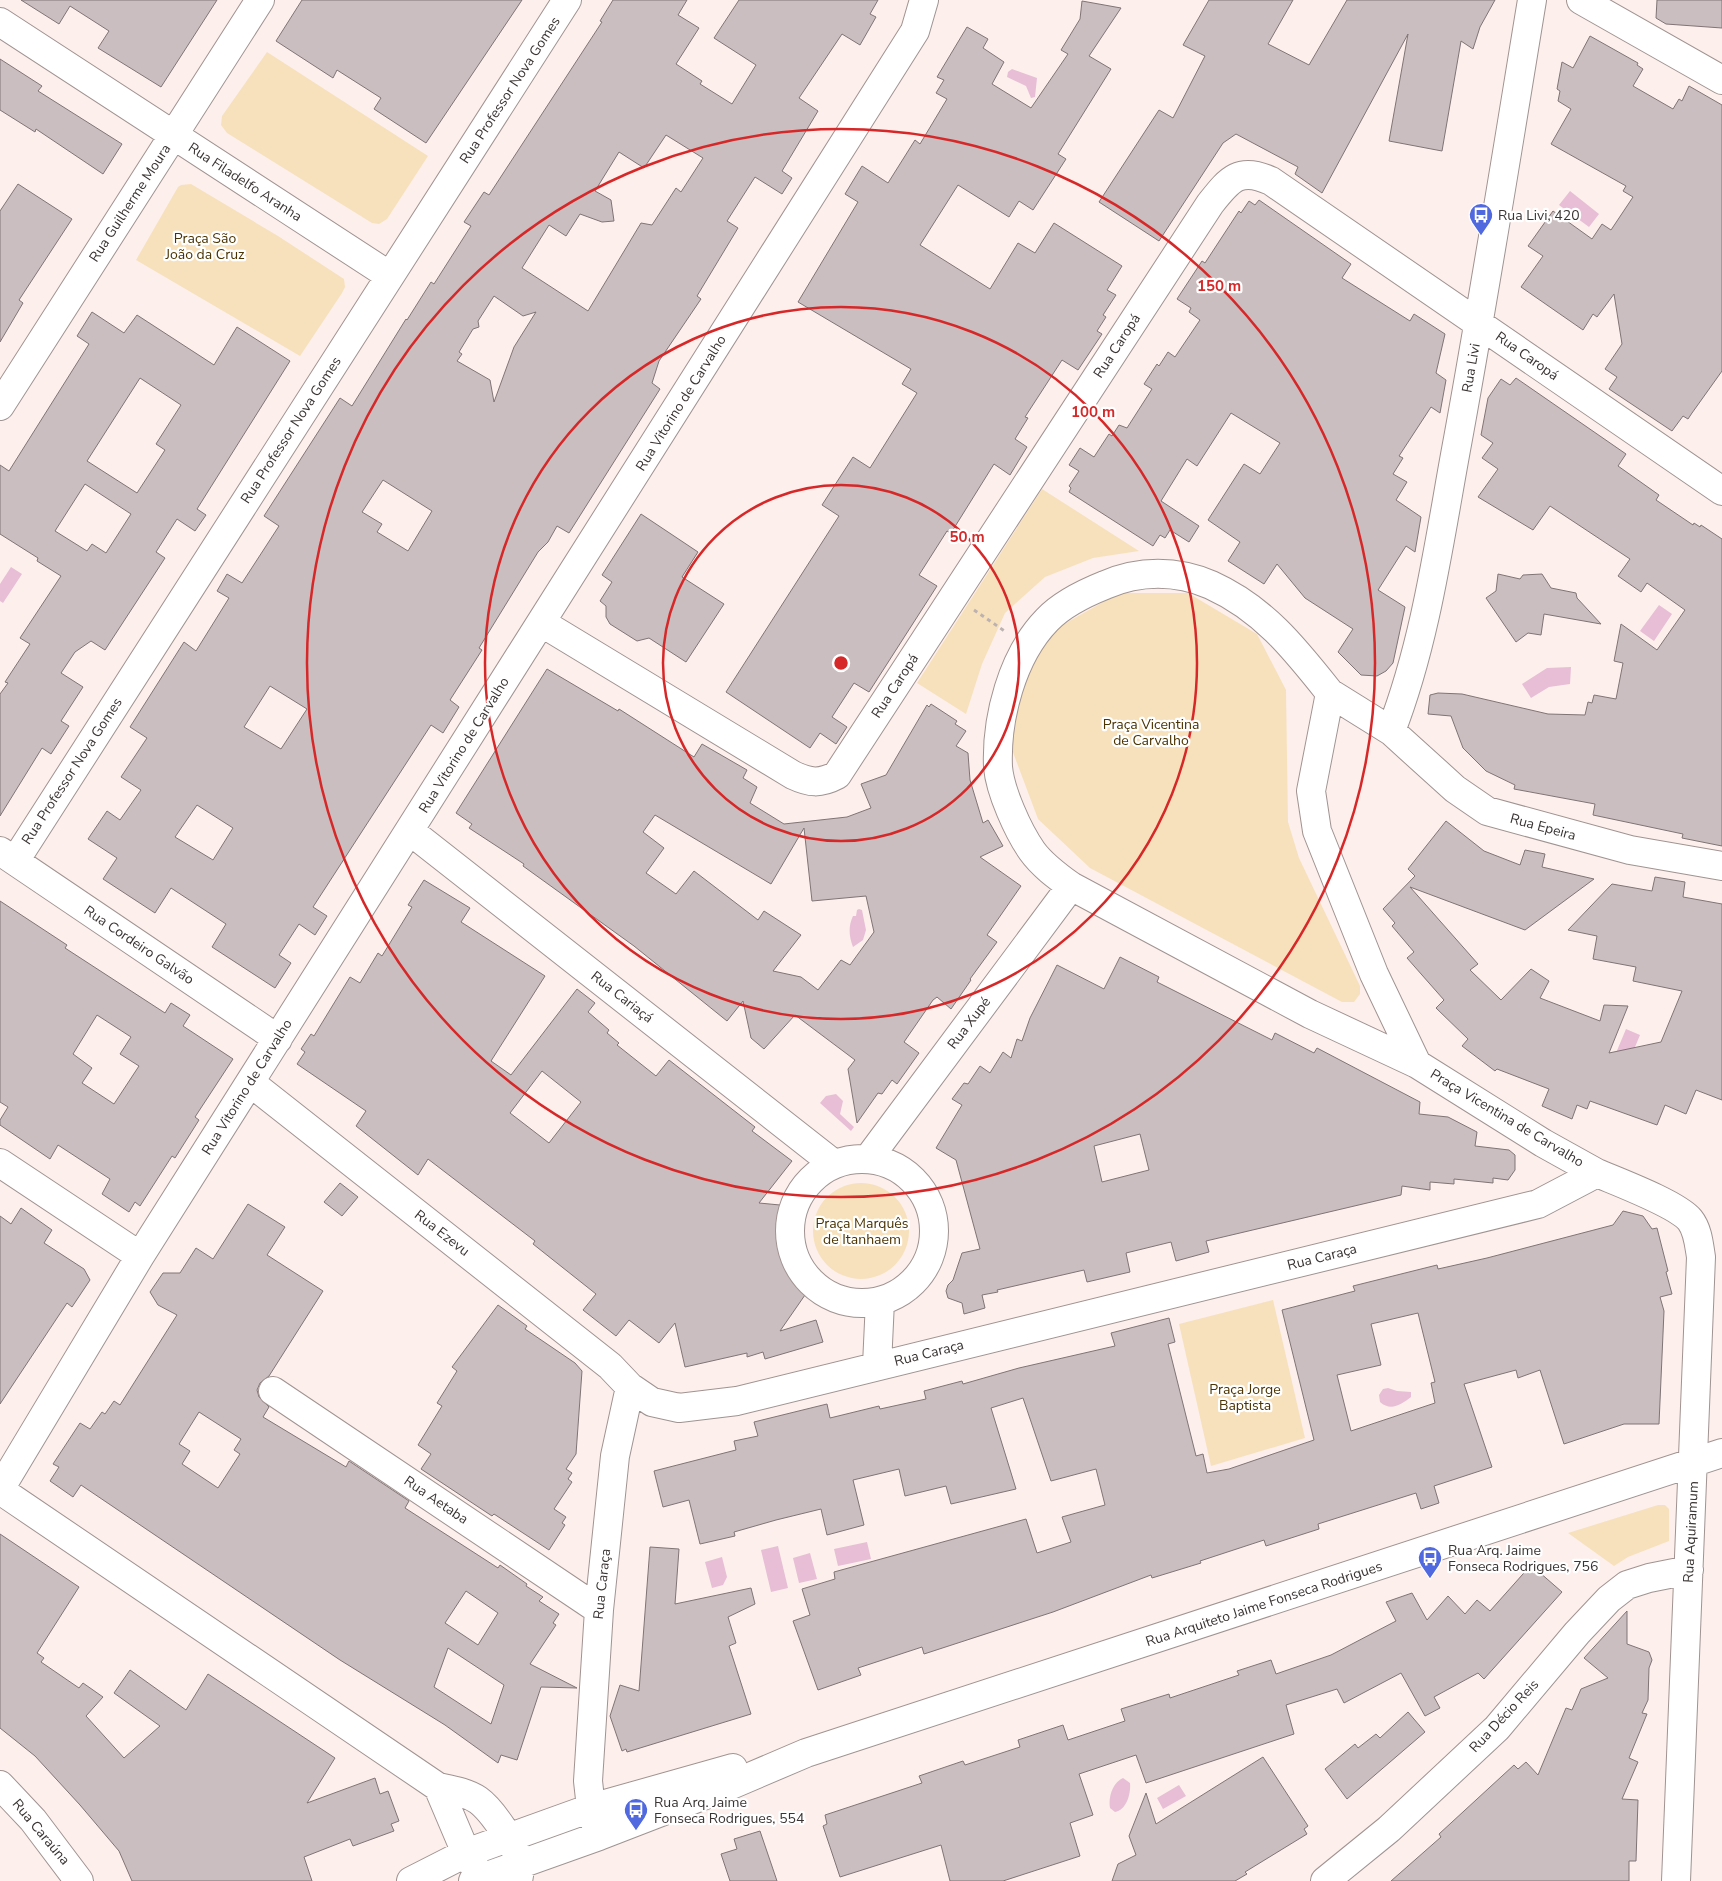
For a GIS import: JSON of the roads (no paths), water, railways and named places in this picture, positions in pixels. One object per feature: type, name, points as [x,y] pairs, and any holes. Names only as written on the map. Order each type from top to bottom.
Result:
[{"type":"street","name":"Rua Guilherme Moura","points":[[0,406],[260,0]]},
{"type":"street","name":"Rua Professor Nova Gomes","points":[[7,856],[390,276],[567,0]]},
{"type":"street","name":"Rua Vitorino de Carvalho","points":[[0,1490],[140,1256],[915,31],[924,0]]},
{"type":"street","name":"Rua Livi","points":[[1391,731],[1409,683],[1427,609],[1480,323],[1532,0]]},
{"type":"street","points":[[1581,0],[1722,80]]},
{"type":"street","name":"Rua Filadelfo Aranha","points":[[0,22],[390,276]]},
{"type":"street","name":"Rua Caropá","points":[[542,623],[793,775],[808,782],[818,783],[837,775],[1210,204],[1227,184],[1239,175],[1252,174],[1271,181],[1722,491]]},
{"type":"street","name":"Praça Vicentina de Carvalho","points":[[1417,1064],[1374,974],[1317,831],[1312,791],[1330,693],[1283,635],[1238,600],[1210,585],[1180,574],[1145,574],[1120,578],[1070,602],[1047,620],[1027,647],[1012,676],[1003,704],[998,768],[1004,792],[1017,824],[1032,851],[1052,873],[1071,886],[1310,1014],[1417,1064],[1543,1143],[1597,1173]]},
{"type":"street","name":"Rua Epeira","points":[[1330,693],[1391,731],[1455,789],[1487,812],[1630,850],[1722,866]]},
{"type":"street","name":"Rua Cariaçá","points":[[410,831],[834,1164]]},
{"type":"street","name":"Rua Cordeiro Galvão","points":[[7,856],[278,1039]]},
{"type":"street","name":"Rua Xupé","points":[[868,1159],[1071,886]]},
{"type":"street","name":"Rua Ezevu","points":[[251,1083],[610,1366],[630,1387]]},
{"type":"street","points":[[851,1159],[868,1159],[890,1164],[910,1176],[924,1193],[933,1214],[935,1236],[930,1258],[918,1278],[901,1293],[880,1301],[853,1303],[827,1295],[806,1278],[793,1254],[789,1227],[796,1201],[811,1179],[834,1164],[851,1159]]},
{"type":"street","points":[[0,1164],[140,1256]]},
{"type":"street","name":"Rua Aquiramum","points":[[1597,1173],[1678,1210],[1690,1220],[1697,1235],[1701,1257],[1676,1881]]},
{"type":"street","name":"Rua Caraça","points":[[599,1836],[591,1808],[588,1782],[599,1610],[615,1456],[630,1387],[652,1402],[679,1408],[708,1406],[736,1401],[1538,1204],[1597,1173]]},
{"type":"street","points":[[877,1365],[880,1301]]},
{"type":"street","name":"Rua Aetaba","points":[[273,1391],[599,1610]]},
{"type":"street","name":"Rua Arquiteto Jaime Fonseca Rodrigues","points":[[480,1880],[519,1873],[599,1836],[731,1785],[806,1753],[1722,1453]]},
{"type":"street","points":[[0,1490],[438,1787],[466,1793],[480,1801],[493,1815],[508,1840],[519,1873]]},
{"type":"street","name":"Rua Décio Reis","points":[[1324,1881],[1389,1829],[1497,1728],[1577,1633],[1609,1599],[1627,1585],[1649,1578],[1689,1570]]},
{"type":"street","name":"Rua Arquiteto Jaime Fonseca Rodrigues","points":[[411,1881],[466,1853],[508,1840],[591,1808],[719,1770],[806,1753]]},
{"type":"street","name":"Rua Caraúna","points":[[0,1786],[33,1820],[80,1881]]},
{"type":"street","points":[[438,1787],[466,1853],[480,1880]]},
{"type":"place","name":"Rua Livi, 420","points":[[1481,236]]},
{"type":"place","name":"Rua Arq. Jaime Fonseca Rodrigues, 756","points":[[1430,1579]]},
{"type":"place","name":"Rua Arq. Jaime Fonseca Rodrigues, 554","points":[[636,1831]]},
{"type":"park label","name":"Praça São João da Cruz","points":[[205,246]]},
{"type":"park label","name":"Praça Marquês de Itanhaem","points":[[862,1232]]},
{"type":"park label","name":"Praça Jorge Baptista","points":[[1245,1398]]}]
